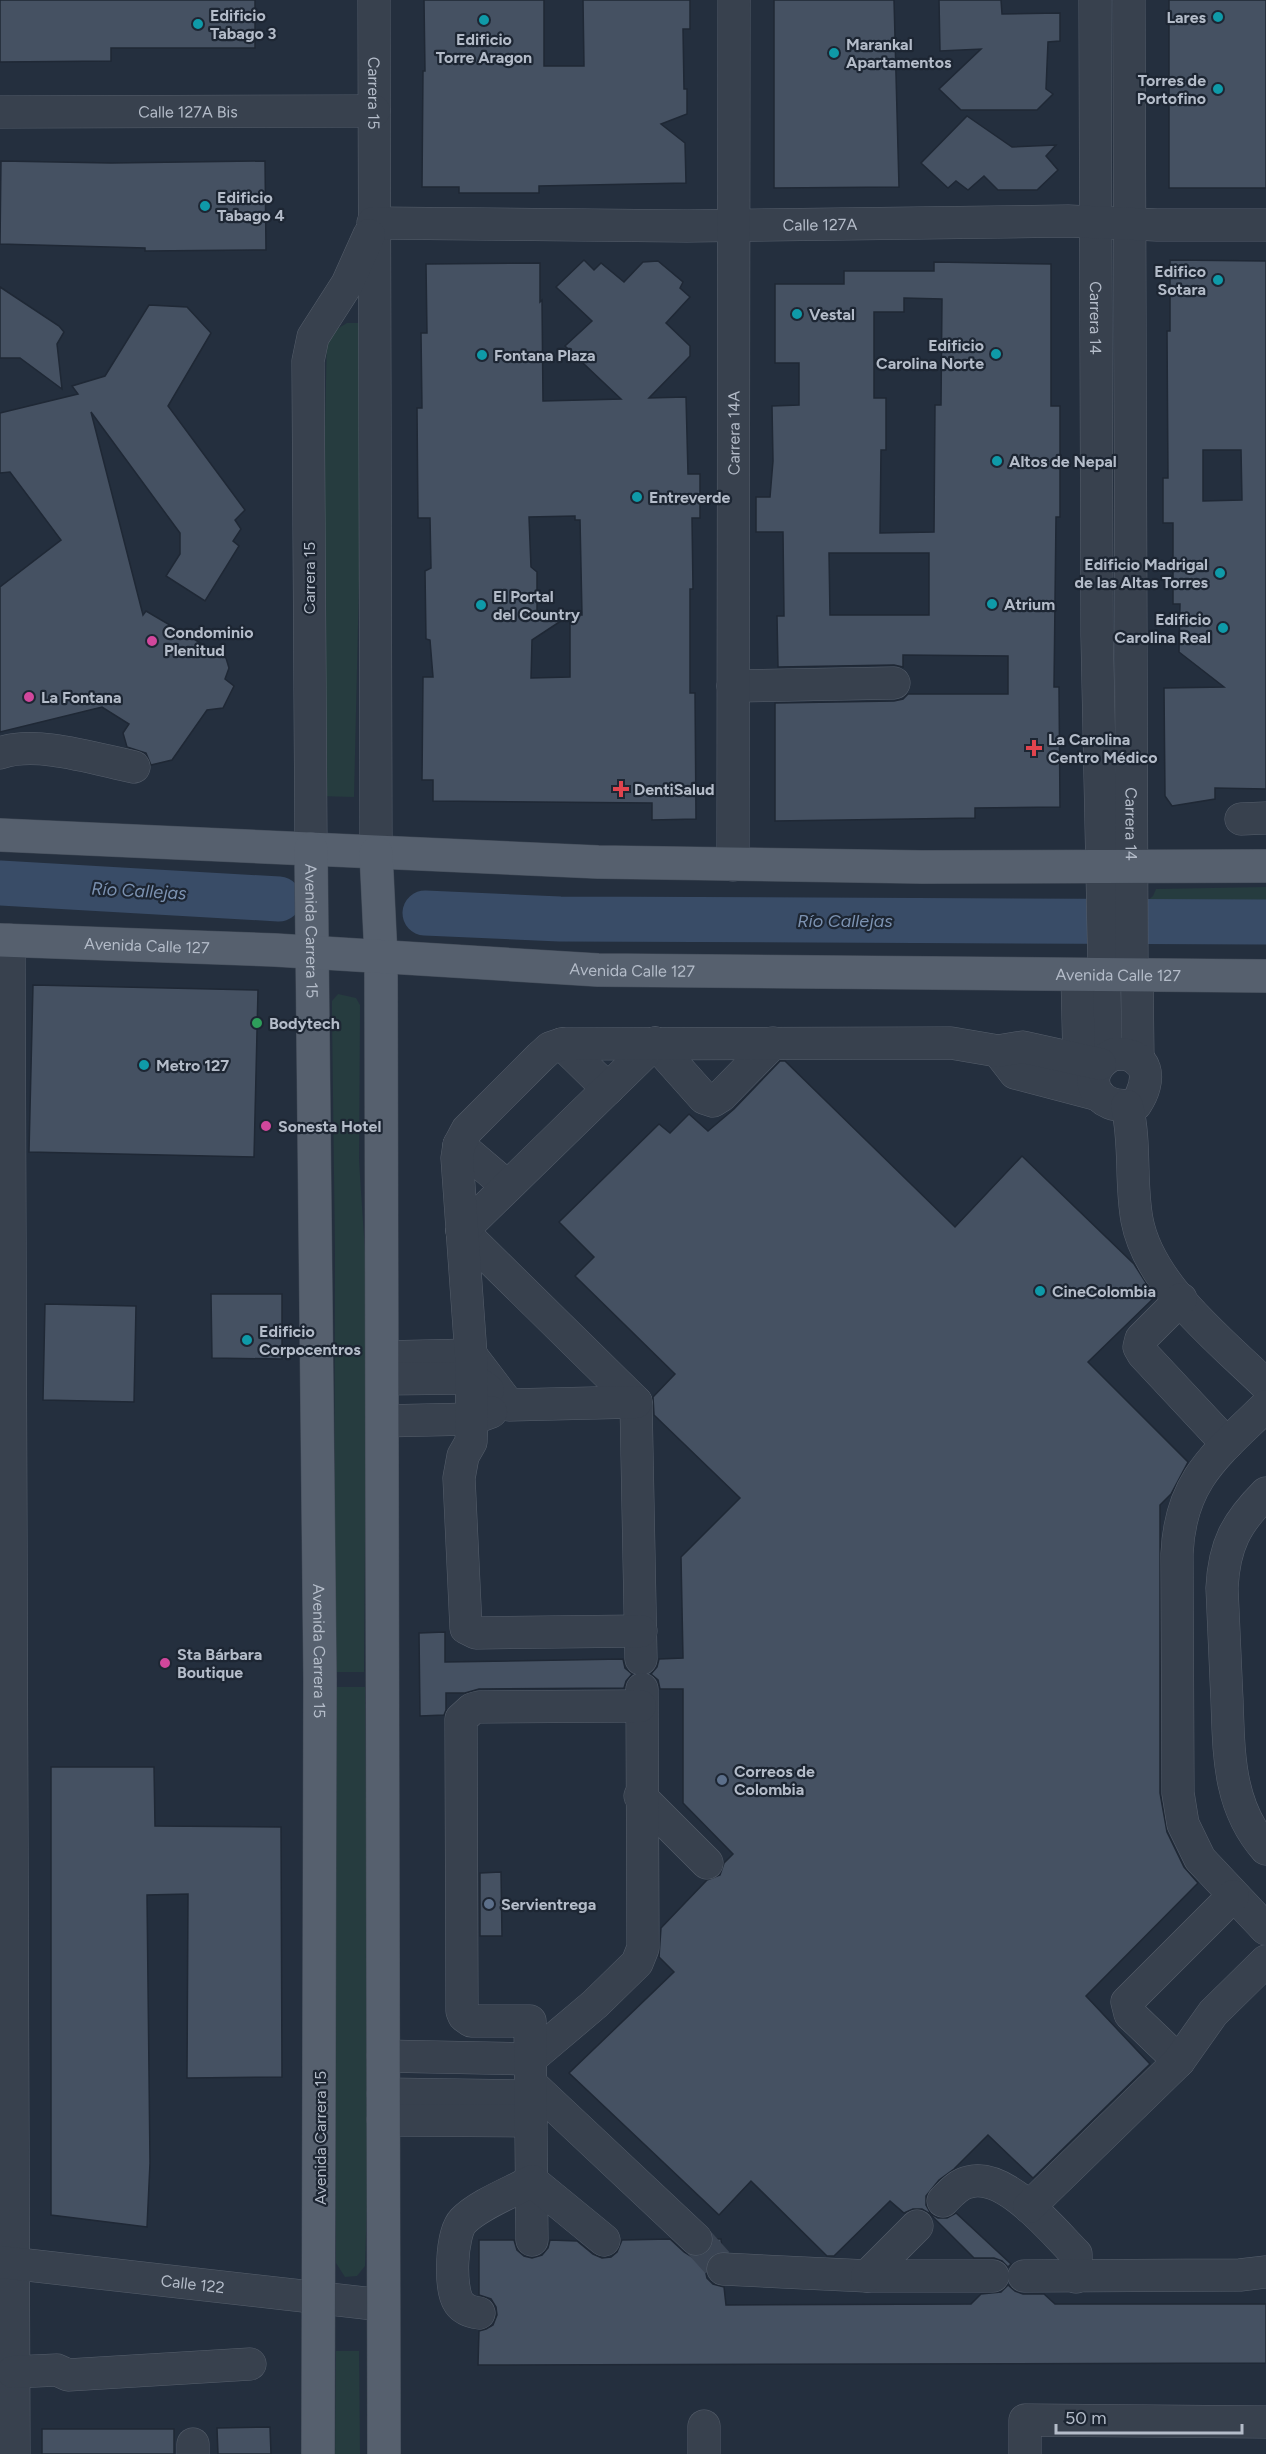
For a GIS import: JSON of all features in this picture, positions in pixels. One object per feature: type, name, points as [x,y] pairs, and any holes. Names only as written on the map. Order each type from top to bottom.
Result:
[{"type":"main road","points":[[0,835],[598,862],[733,864],[1116,878],[1266,866]]},
{"type":"main road","name":"Avenida Carrera 15","points":[[311,849],[320,1679],[318,2454]]},
{"type":"main road","points":[[376,853],[381,957],[384,2454]]},
{"type":"main road","name":"Avenida Calle 127","points":[[4,940],[313,953],[598,970],[1266,976]]},
{"type":"street","name":"Carrera 15","points":[[374,0],[376,853]]},
{"type":"street","name":"Carrera 14A","points":[[733,864],[734,0]]},
{"type":"street","name":"Carrera 14","points":[[1095,0],[1097,635],[1116,878]]},
{"type":"street","name":"Carrera 14","points":[[1112,975],[1116,942],[1116,878],[1129,634],[1129,0]]},
{"type":"street","name":"Calle 127A Bis","points":[[0,112],[374,111]]},
{"type":"street","name":"Calle 127A","points":[[373,223],[733,225],[1095,222],[1266,225]]},
{"type":"street","name":"Carrera 15","points":[[311,849],[308,361],[313,337],[354,270],[373,223]]},
{"type":"street","points":[[329,311],[351,308],[370,318],[376,327]]},
{"type":"street","points":[[1097,635],[1129,634]]},
{"type":"street","points":[[733,686],[894,683]]},
{"type":"street","points":[[0,753],[14,749],[45,750],[134,767]]},
{"type":"street","points":[[4,940],[19,1140],[5,1224],[6,2262],[13,2378],[14,2454]]},
{"type":"street","points":[[1112,975],[1095,1061],[1094,1079],[1113,1100],[1131,1128],[1134,1200],[1141,1237],[1150,1258],[1181,1299],[1266,1385]]},
{"type":"street","points":[[998,1051],[1015,1073],[1113,1100],[1136,1104],[1146,1086],[1147,1077],[1138,1061],[1112,975]]},
{"type":"street","points":[[462,1231],[636,1402],[641,1645],[476,1633],[466,1628],[459,1478],[463,1456],[471,1442],[472,1419],[471,1366],[462,1231],[458,1158],[459,1145],[467,1130],[540,1057],[550,1048],[562,1044],[928,1042],[998,1051],[1023,1047],[1095,1061],[1123,1054],[1138,1061]]},
{"type":"street","points":[[655,1043],[704,1098],[713,1101],[721,1096],[773,1043]]},
{"type":"street","points":[[462,1231],[655,1043]]},
{"type":"street","points":[[562,1044],[608,1089]]},
{"type":"street","points":[[459,1145],[507,1186]]},
{"type":"street","points":[[1181,1299],[1142,1340],[1139,1347],[1227,1444]]},
{"type":"street","points":[[382,1368],[471,1366],[509,1405]]},
{"type":"street","points":[[382,1421],[472,1419],[509,1405],[636,1402]]},
{"type":"street","points":[[1266,1406],[1199,1475],[1185,1502],[1178,1529],[1178,1793],[1184,1824],[1200,1859],[1266,1929]]},
{"type":"street","points":[[1266,1493],[1248,1511],[1228,1546],[1223,1568],[1222,1588],[1229,1760],[1232,1782],[1244,1817],[1254,1836],[1266,1849]]},
{"type":"street","points":[[383,2107],[531,2090],[596,2004],[637,1963],[644,1939],[640,1796],[641,1698],[479,1707],[472,1709],[461,1719],[462,2011],[464,2016],[471,2021],[530,2021],[531,2090],[532,2181],[532,2240]]},
{"type":"street","points":[[640,1796],[707,1863]]},
{"type":"street","points":[[1179,2061],[1130,2014],[1127,2002],[1233,1896]]},
{"type":"street","points":[[1029,2207],[1179,2061],[1213,2013],[1266,1961]]},
{"type":"street","points":[[383,2056],[531,2090],[696,2239]]},
{"type":"street","points":[[532,2181],[604,2240]]},
{"type":"street","points":[[479,2313],[469,2311],[460,2305],[455,2297],[453,2242],[456,2231],[470,2215],[532,2181]]},
{"type":"street","points":[[943,2201],[963,2184],[978,2181],[998,2186],[1029,2207],[1076,2254],[1076,2277]]},
{"type":"street","points":[[867,2276],[917,2226]]},
{"type":"street","name":"Calle 122","points":[[6,2262],[383,2306]]},
{"type":"street","points":[[723,2269],[867,2276],[993,2276]]},
{"type":"street","points":[[1024,2276],[1076,2277],[1266,2272]]},
{"type":"street","points":[[13,2378],[59,2382],[68,2375],[250,2364]]},
{"type":"street","points":[[1025,2454],[1025,2420],[1266,2422]]},
{"type":"green space","points":[[347,323],[365,323],[354,797],[317,796],[327,335]]},
{"type":"green space","points":[[1266,887],[1266,903],[1146,902],[1153,896],[1156,889]]},
{"type":"green space","points":[[338,994],[356,998],[360,1005],[359,1161],[367,1281],[364,1672],[334,1672],[335,1252],[332,1001]]},
{"type":"green space","points":[[334,1687],[365,1687],[369,2142],[365,2266],[357,2276],[345,2277],[336,2263]]},
{"type":"green space","points":[[336,2351],[359,2351],[360,2454],[335,2454]]},
{"type":"building","points":[[0,0],[255,0],[255,48],[111,48],[111,61],[0,62]]},
{"type":"building","points":[[424,0],[544,0],[544,66],[584,66],[583,0],[690,0],[690,29],[683,29],[684,89],[687,89],[687,114],[661,124],[685,143],[686,183],[539,186],[539,193],[459,193],[459,187],[422,187]]},
{"type":"building","points":[[774,0],[894,0],[899,187],[774,188]]},
{"type":"building","points":[[939,0],[1001,0],[1002,14],[1060,13],[1060,41],[1048,42],[1046,89],[1053,94],[1037,110],[961,110],[939,89],[981,49],[940,51]]},
{"type":"building","points":[[1169,0],[1266,0],[1266,188],[1169,188]]},
{"type":"building","points":[[967,116],[1012,147],[1056,145],[1046,156],[1058,170],[1037,190],[998,190],[984,176],[968,190],[956,181],[948,188],[921,163]]},
{"type":"building","points":[[1,161],[111,163],[265,161],[266,250],[145,251],[145,248],[0,244]]},
{"type":"building","points":[[584,260],[594,270],[601,263],[624,282],[643,262],[658,261],[683,282],[680,288],[690,297],[666,323],[690,346],[690,356],[649,398],[686,397],[688,474],[700,474],[700,518],[692,518],[693,589],[690,589],[690,693],[695,693],[696,819],[652,820],[652,803],[433,801],[433,780],[422,780],[423,677],[433,677],[430,640],[426,639],[425,571],[431,568],[430,518],[418,518],[417,408],[422,408],[421,333],[427,333],[426,264],[540,263],[543,401],[621,399],[565,346],[592,321],[556,287]],"holes":[[[575,516],[575,520],[580,520],[582,615],[537,615],[537,572],[531,567],[529,517]],[[570,615],[570,677],[531,678],[532,640]]]},
{"type":"building","points":[[1170,260],[1266,261],[1266,789],[1215,788],[1215,799],[1172,806],[1165,796],[1164,688],[1224,687],[1179,652],[1180,604],[1173,604],[1173,523],[1163,523],[1163,478],[1168,478],[1167,331],[1170,331]],"holes":[[[1203,450],[1241,450],[1242,500],[1203,501]]]},
{"type":"building","points":[[934,262],[1051,264],[1051,406],[1060,406],[1060,517],[1056,517],[1054,687],[1059,687],[1060,807],[975,808],[975,818],[775,821],[775,703],[894,701],[903,699],[908,694],[1008,694],[1008,656],[903,655],[903,667],[894,665],[778,667],[777,616],[784,616],[783,532],[756,532],[756,497],[770,497],[773,461],[772,406],[799,405],[799,363],[775,363],[775,284],[844,284],[844,271],[934,271]],"holes":[[[904,298],[942,299],[941,405],[935,405],[934,532],[880,533],[881,450],[886,450],[886,398],[874,398],[874,312],[904,312]],[[829,553],[929,553],[929,615],[830,615]]]},
{"type":"building","points":[[0,287],[59,326],[64,332],[57,344],[62,389],[20,358],[0,358]]},
{"type":"building","points":[[149,305],[187,307],[211,333],[168,406],[245,510],[235,520],[241,529],[233,541],[239,546],[205,601],[166,576],[180,554],[180,533],[91,412],[143,615],[146,611],[226,658],[229,668],[225,679],[234,686],[223,708],[207,710],[172,760],[151,765],[146,753],[127,747],[123,733],[129,724],[102,707],[0,732],[0,587],[61,540],[10,472],[0,473],[0,413],[78,394],[72,386],[105,376]]},
{"type":"building","name":"Metro 127","points":[[33,985],[258,990],[254,1157],[29,1152]]},
{"type":"building","points":[[780,1061],[785,1061],[955,1227],[1022,1156],[1134,1264],[1155,1297],[1088,1362],[1188,1462],[1171,1494],[1160,1505],[1160,1793],[1167,1832],[1184,1867],[1198,1883],[1086,1996],[1150,2064],[1033,2178],[988,2135],[954,2169],[939,2180],[926,2196],[926,2205],[931,2214],[938,2218],[947,2218],[956,2213],[1011,2264],[1008,2267],[1002,2261],[994,2258],[974,2258],[929,2213],[922,2209],[913,2209],[904,2213],[890,2201],[834,2256],[827,2256],[751,2181],[719,2215],[569,2073],[674,1972],[659,1957],[661,1928],[707,1880],[720,1875],[724,1863],[733,1854],[683,1803],[683,1689],[660,1689],[658,1680],[651,1674],[657,1667],[659,1659],[683,1658],[681,1557],[740,1498],[654,1415],[653,1397],[675,1374],[575,1276],[594,1257],[559,1222],[659,1124],[670,1133],[689,1114],[708,1131],[734,1109]]},
{"type":"building","name":"Edificio Corpocentros","points":[[211,1294],[282,1294],[282,1359],[212,1358]]},
{"type":"building","points":[[45,1304],[136,1306],[134,1402],[43,1400]]},
{"type":"building","points":[[445,1632],[445,1662],[623,1659],[625,1668],[632,1674],[624,1688],[479,1689],[465,1693],[446,1693],[444,1715],[420,1716],[419,1633]]},
{"type":"building","points":[[51,1767],[154,1767],[155,1826],[281,1827],[282,2077],[187,2078],[188,1894],[147,1895],[150,2163],[147,2227],[51,2215]]},
{"type":"building","name":"Servientrega","points":[[501,1872],[502,1936],[480,1936],[480,1873]]},
{"type":"building","points":[[670,2239],[692,2257],[709,2252],[713,2239],[721,2239],[722,2251],[714,2253],[708,2259],[705,2269],[707,2278],[713,2284],[724,2287],[726,2305],[971,2304],[981,2294],[1001,2292],[1008,2285],[1023,2294],[1044,2294],[1055,2304],[1266,2304],[1266,2363],[478,2365],[479,2331],[493,2325],[497,2315],[496,2307],[491,2299],[479,2295],[479,2240],[514,2240],[517,2250],[524,2256],[532,2258],[542,2255],[548,2248],[550,2240],[577,2241],[602,2258],[611,2257],[617,2252],[622,2240]]},
{"type":"building","points":[[270,2427],[271,2454],[218,2454],[217,2428]]},
{"type":"building","points":[[42,2429],[174,2429],[174,2454],[42,2454]]},
{"type":"waterway","name":"Río Callejas","points":[[0,883],[279,899]]},
{"type":"waterway","name":"Río Callejas","points":[[425,913],[560,919],[1266,922]]},
{"type":"tunnel","points":[[696,2239],[723,2269]]},
{"type":"place","name":"Lares","points":[[1218,17]]},
{"type":"place","name":"Edificio Torre Aragon","points":[[484,20]]},
{"type":"place","name":"Edificio Tabago 3","points":[[198,24]]},
{"type":"place","name":"Marankal Apartamentos","points":[[834,53]]},
{"type":"place","name":"Torres de Portofino","points":[[1218,89]]},
{"type":"place","name":"Edificio Tabago 4","points":[[205,206]]},
{"type":"place","name":"Edifico Sotara","points":[[1218,280]]},
{"type":"place","name":"Vestal","points":[[797,314]]},
{"type":"place","name":"Edificio Carolina Norte","points":[[996,354]]},
{"type":"place","name":"Fontana Plaza","points":[[482,355]]},
{"type":"place","name":"Altos de Nepal","points":[[997,461]]},
{"type":"place","name":"Entreverde","points":[[637,497]]},
{"type":"place","name":"Edificio Madrigal de las Altas Torres","points":[[1220,573]]},
{"type":"place","name":"Atrium","points":[[992,604]]},
{"type":"place","name":"El Portal del Country","points":[[481,605]]},
{"type":"place","name":"Edificio Carolina Real","points":[[1223,628]]},
{"type":"place","name":"Condominio Plenitud","points":[[152,641]]},
{"type":"place","name":"La Fontana","points":[[29,697]]},
{"type":"place","name":"La Carolina Centro Médico","points":[[1034,748]]},
{"type":"place","name":"DentiSalud","points":[[621,789]]},
{"type":"place","name":"Bodytech","points":[[257,1023]]},
{"type":"place","name":"Metro 127","points":[[144,1065]]},
{"type":"place","name":"Sonesta Hotel","points":[[266,1126]]},
{"type":"place","name":"CineColombia","points":[[1040,1291]]},
{"type":"place","name":"Edificio Corpocentros","points":[[247,1340]]},
{"type":"place","name":"Sta Bárbara Boutique","points":[[165,1663]]},
{"type":"place","name":"Correos de Colombia","points":[[722,1780]]},
{"type":"place","name":"Servientrega","points":[[489,1904]]}]
